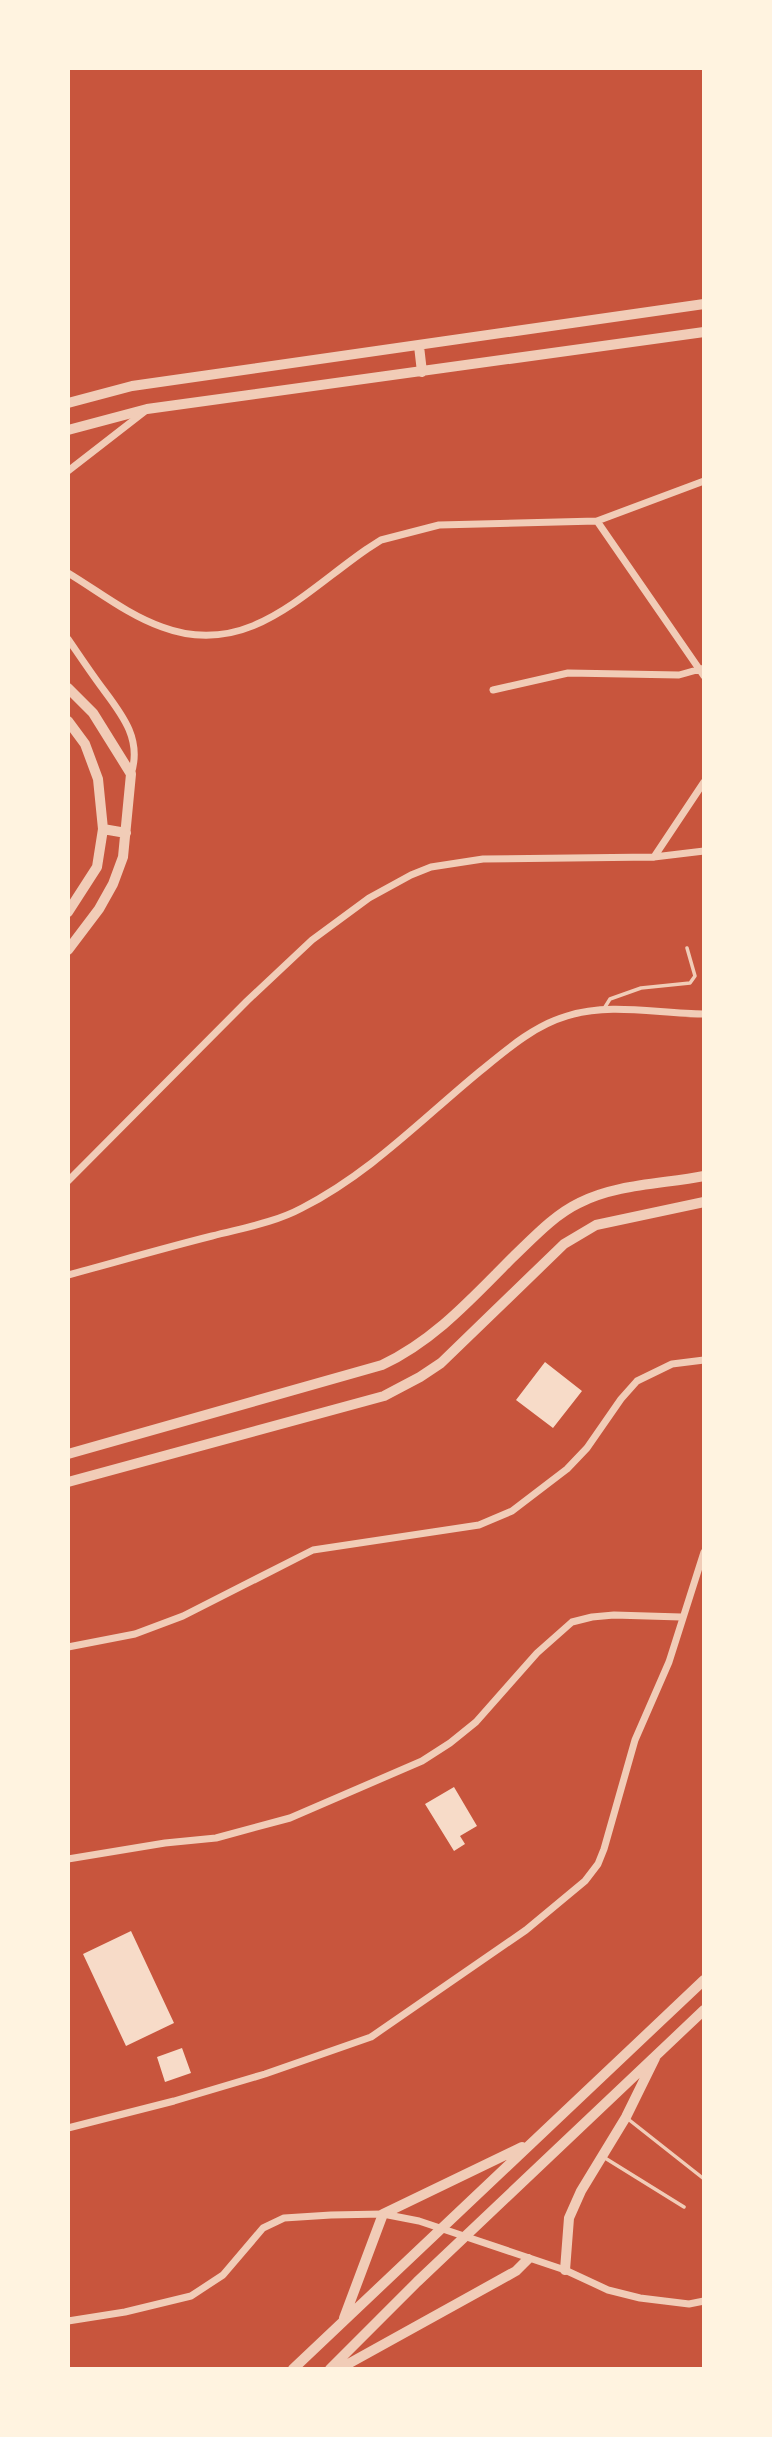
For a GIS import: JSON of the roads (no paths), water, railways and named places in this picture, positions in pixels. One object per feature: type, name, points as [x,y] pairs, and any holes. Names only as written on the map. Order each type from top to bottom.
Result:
[{"type":"street","points":[[68,403],[132,386],[704,304]]},
{"type":"street","points":[[68,430],[147,409],[704,332]]},
{"type":"street","points":[[419,346],[422,372]]},
{"type":"street","points":[[68,471],[147,409]]},
{"type":"street","points":[[68,573],[137,616],[161,627],[202,637],[220,636],[238,633],[286,609],[381,540],[439,525],[597,521],[704,481]]},
{"type":"street","points":[[493,690],[568,673],[680,675],[703,672],[597,521]]},
{"type":"street","points":[[68,639],[120,711],[130,731],[136,760],[131,774],[123,857],[113,884],[99,909],[68,950]]},
{"type":"street","points":[[68,688],[93,713],[131,774]]},
{"type":"street","points":[[68,721],[85,744],[98,779],[103,829],[97,867],[68,912]]},
{"type":"street","points":[[654,857],[704,782]]},
{"type":"street","points":[[103,829],[126,833]]},
{"type":"street","points":[[68,1181],[247,1001],[312,940],[369,898],[411,874],[431,867],[483,859],[654,857],[704,851]]},
{"type":"street","points":[[68,1275],[263,1224],[302,1209],[380,1158],[507,1049],[537,1028],[567,1016],[604,1009],[704,1014]]},
{"type":"street","points":[[68,1454],[382,1365],[427,1340],[526,1245],[578,1203],[607,1191],[704,1176]]},
{"type":"street","points":[[68,1482],[384,1396],[441,1363],[564,1244],[596,1225],[704,1202]]},
{"type":"street","points":[[68,1647],[135,1634],[183,1616],[313,1550],[479,1525],[512,1511],[567,1469],[587,1448],[637,1381],[672,1364],[704,1360]]},
{"type":"street","points":[[68,2128],[226,2085],[371,2037],[526,1930],[585,1881],[598,1864],[604,1849],[635,1740],[669,1662],[704,1552]]},
{"type":"street","points":[[68,1859],[165,1843],[216,1838],[290,1818],[422,1761],[450,1743],[476,1721],[537,1653],[572,1622],[614,1615],[681,1618]]},
{"type":"street","points":[[293,2369],[704,1980]]},
{"type":"street","points":[[330,2369],[417,2282],[704,2010]]},
{"type":"street","points":[[565,2270],[569,2218],[581,2191],[626,2117],[658,2053]]},
{"type":"street","points":[[342,2322],[383,2214],[531,2143]]},
{"type":"street","points":[[68,2321],[125,2312],[191,2296],[223,2275],[263,2228],[284,2218],[383,2214],[419,2221],[565,2270],[608,2290],[640,2298],[689,2304],[704,2301]]},
{"type":"street","points":[[340,2369],[516,2271],[528,2259]]},
{"type":"lane","points":[[604,1009],[610,999],[642,988],[690,983],[695,976],[687,948]]},
{"type":"lane","points":[[626,2117],[704,2179]]},
{"type":"lane","points":[[603,2157],[684,2207]]}]
